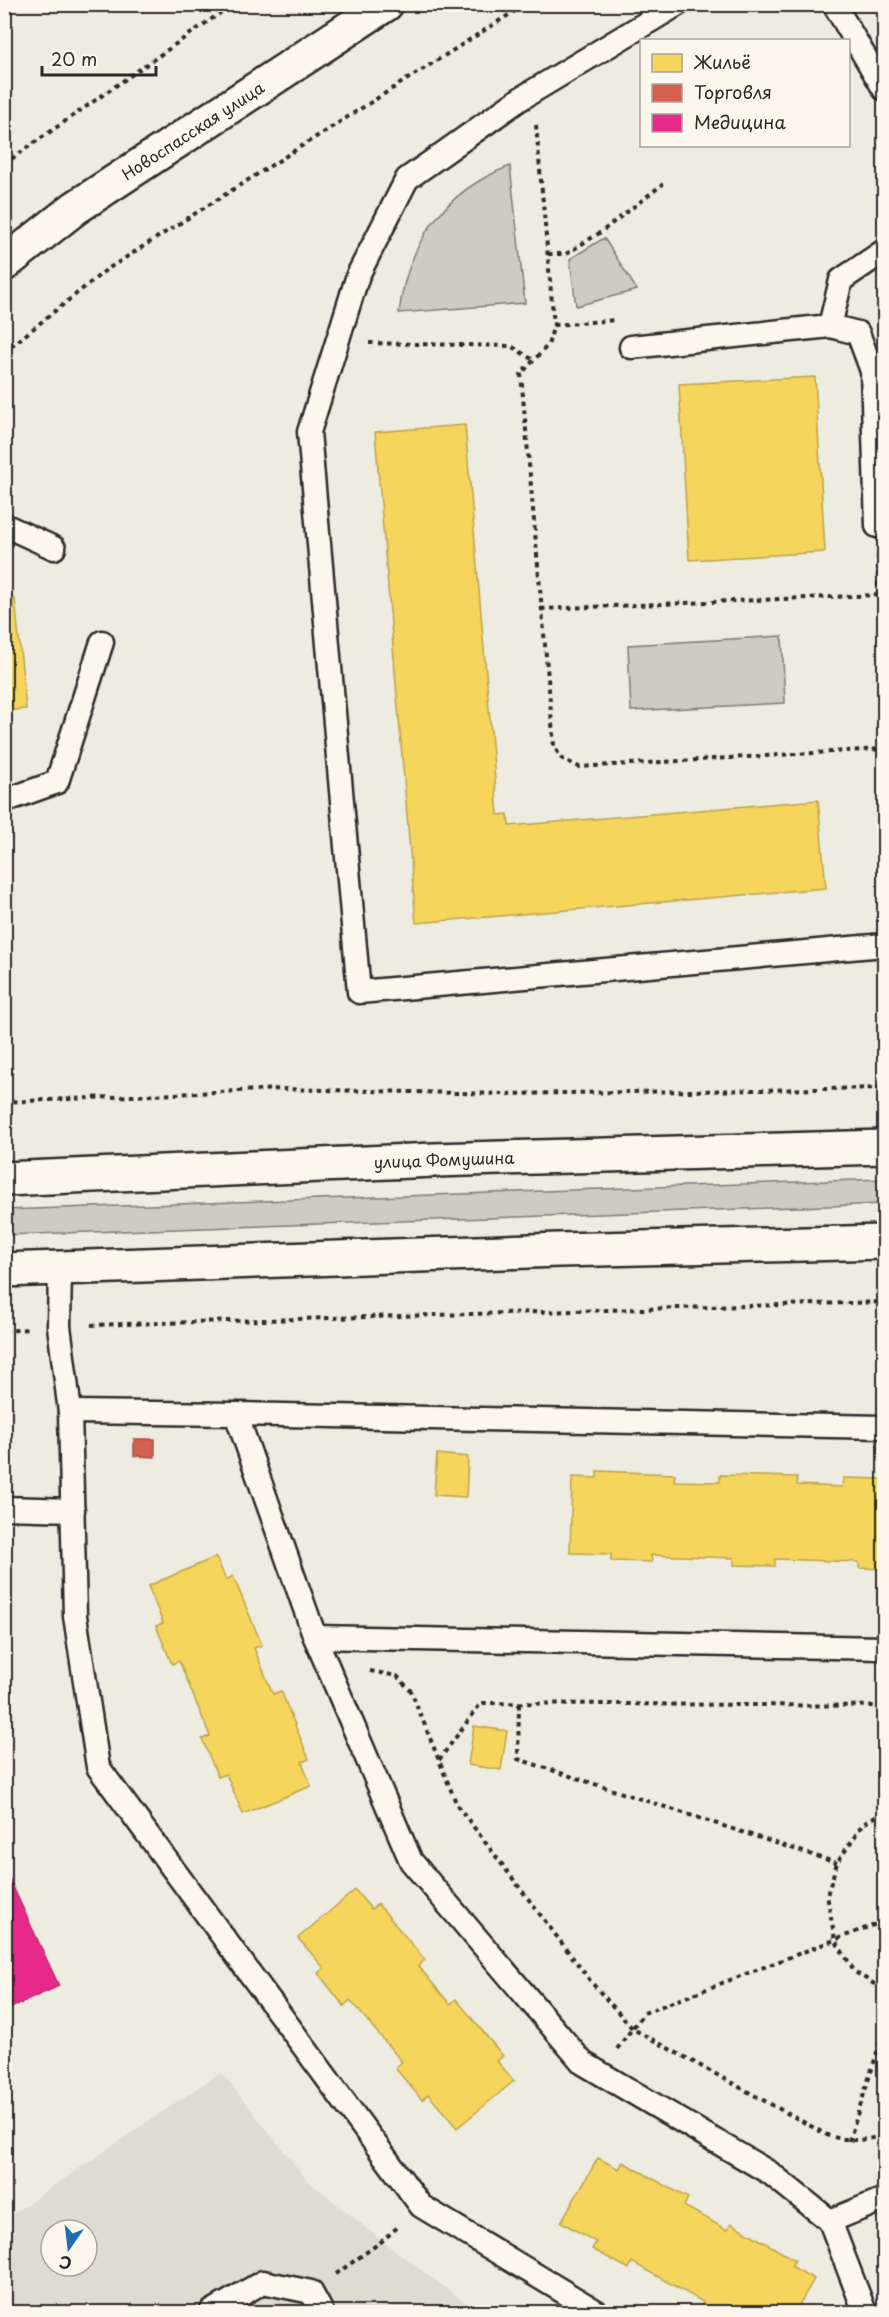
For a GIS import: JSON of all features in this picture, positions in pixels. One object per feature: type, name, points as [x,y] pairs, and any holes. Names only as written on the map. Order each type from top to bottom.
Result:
[{"type":"main road","name":"Новоспасская улица","points":[[4,264],[75,208],[386,4]]},
{"type":"main road","name":"улица Фомушина","points":[[4,1179],[446,1160],[885,1147]]},
{"type":"main road","points":[[4,1270],[559,1250],[885,1242]]},
{"type":"lane","points":[[678,4],[533,91],[407,179],[358,275],[309,432],[359,992],[885,945]]},
{"type":"lane","points":[[834,4],[885,89]]},
{"type":"lane","points":[[830,326],[841,280],[885,251]]},
{"type":"lane","points":[[631,347],[830,326],[858,333],[872,371],[877,526]]},
{"type":"lane","points":[[4,525],[54,548]]},
{"type":"lane","points":[[4,801],[57,782],[102,642]]},
{"type":"lane","points":[[60,1267],[59,1326],[70,1412],[75,1616],[98,1767],[421,2205],[597,2313]]},
{"type":"lane","points":[[70,1412],[885,1427]]},
{"type":"lane","points":[[236,1414],[315,1637],[411,1861],[584,2063],[770,2173],[830,2221],[865,2313]]},
{"type":"lane","points":[[4,1508],[74,1510]]},
{"type":"lane","points":[[315,1637],[885,1648]]},
{"type":"lane","points":[[830,2221],[885,2199]]},
{"type":"lane","points":[[211,2313],[263,2282],[311,2292],[322,2313]]},
{"type":"path","points":[[4,164],[233,4]]},
{"type":"path","points":[[4,352],[106,270],[526,4]]},
{"type":"path","points":[[533,91],[554,325],[548,345],[521,374],[554,746],[561,758],[579,767],[881,749]]},
{"type":"path","points":[[548,254],[566,254],[601,232],[663,184]]},
{"type":"path","points":[[554,325],[617,320],[631,347]]},
{"type":"path","points":[[337,343],[511,346],[535,361]]},
{"type":"path","points":[[877,526],[878,595]]},
{"type":"path","points":[[541,609],[885,595]]},
{"type":"path","points":[[885,698],[881,706],[881,749],[885,791]]},
{"type":"path","points":[[4,1102],[281,1089],[502,1094],[885,1088]]},
{"type":"path","points":[[4,1331],[59,1326],[885,1302]]},
{"type":"path","points":[[327,1664],[397,1676],[411,1691],[457,1805],[592,1983],[633,2029],[829,2136],[849,2141],[870,2140],[885,2134]]},
{"type":"path","points":[[440,1760],[481,1703],[885,1706]]},
{"type":"path","points":[[519,1704],[518,1759],[837,1863]]},
{"type":"path","points":[[885,1812],[863,1824],[837,1863],[827,1895],[834,1940],[855,1972],[885,1990]]},
{"type":"path","points":[[599,2072],[644,2013],[885,1921]]},
{"type":"path","points":[[849,2141],[885,2031]]},
{"type":"path","points":[[311,2292],[382,2241],[421,2205]]},
{"type":"shaded area","points":[[510,166],[525,303],[399,313],[410,264],[420,242],[433,223],[448,205],[466,190]]},
{"type":"shaded area","points":[[604,238],[637,290],[576,306],[570,259]]},
{"type":"shaded area","points":[[782,636],[785,703],[631,711],[628,645]]},
{"type":"shaded area","points":[[884,1179],[884,1204],[5,1235],[5,1210]]},
{"type":"shaded area","points":[[221,2072],[306,2179],[382,2241],[478,2312],[5,2312],[5,2219]]},
{"type":"building: Жильё","points":[[815,377],[825,552],[689,560],[679,384]]},
{"type":"building: Жильё","points":[[465,425],[498,815],[508,814],[509,826],[818,800],[826,888],[416,923],[375,432]]},
{"type":"building: Жильё","points":[[15,599],[26,709],[4,711],[4,600]]},
{"type":"building: Жильё","points":[[437,1454],[468,1457],[466,1497],[434,1495]]},
{"type":"building: Жильё","points":[[597,1471],[675,1474],[674,1481],[720,1482],[720,1475],[797,1477],[797,1485],[842,1487],[843,1478],[884,1479],[884,1569],[859,1568],[859,1562],[775,1559],[775,1566],[734,1565],[734,1558],[651,1555],[652,1562],[611,1561],[611,1554],[570,1553],[572,1477],[597,1478]]},
{"type":"building: Жильё","points":[[216,1557],[226,1580],[233,1576],[262,1645],[254,1648],[273,1694],[281,1691],[309,1759],[302,1762],[311,1786],[243,1814],[226,1774],[218,1777],[202,1739],[210,1736],[179,1661],[172,1664],[156,1626],[163,1623],[148,1586]]},
{"type":"building: Жильё","points":[[474,1726],[507,1731],[501,1770],[468,1765]]},
{"type":"building: Жильё","points":[[355,1890],[371,1909],[378,1904],[425,1960],[418,1966],[450,2004],[456,1999],[503,2056],[497,2061],[514,2081],[457,2128],[428,2094],[422,2100],[395,2068],[402,2062],[350,2000],[344,2006],[318,1973],[324,1968],[298,1938]]},
{"type":"building: Жильё","points":[[598,2158],[619,2169],[623,2162],[688,2198],[684,2206],[727,2230],[731,2223],[795,2260],[791,2266],[814,2279],[795,2312],[704,2312],[699,2309],[703,2302],[632,2262],[629,2269],[592,2249],[596,2242],[561,2222]]},
{"type":"building: Торговля","points":[[134,1439],[155,1439],[155,1457],[134,1456]]},
{"type":"building: Медицина","points":[[7,1874],[59,1986],[4,2011],[4,1875]]}]
